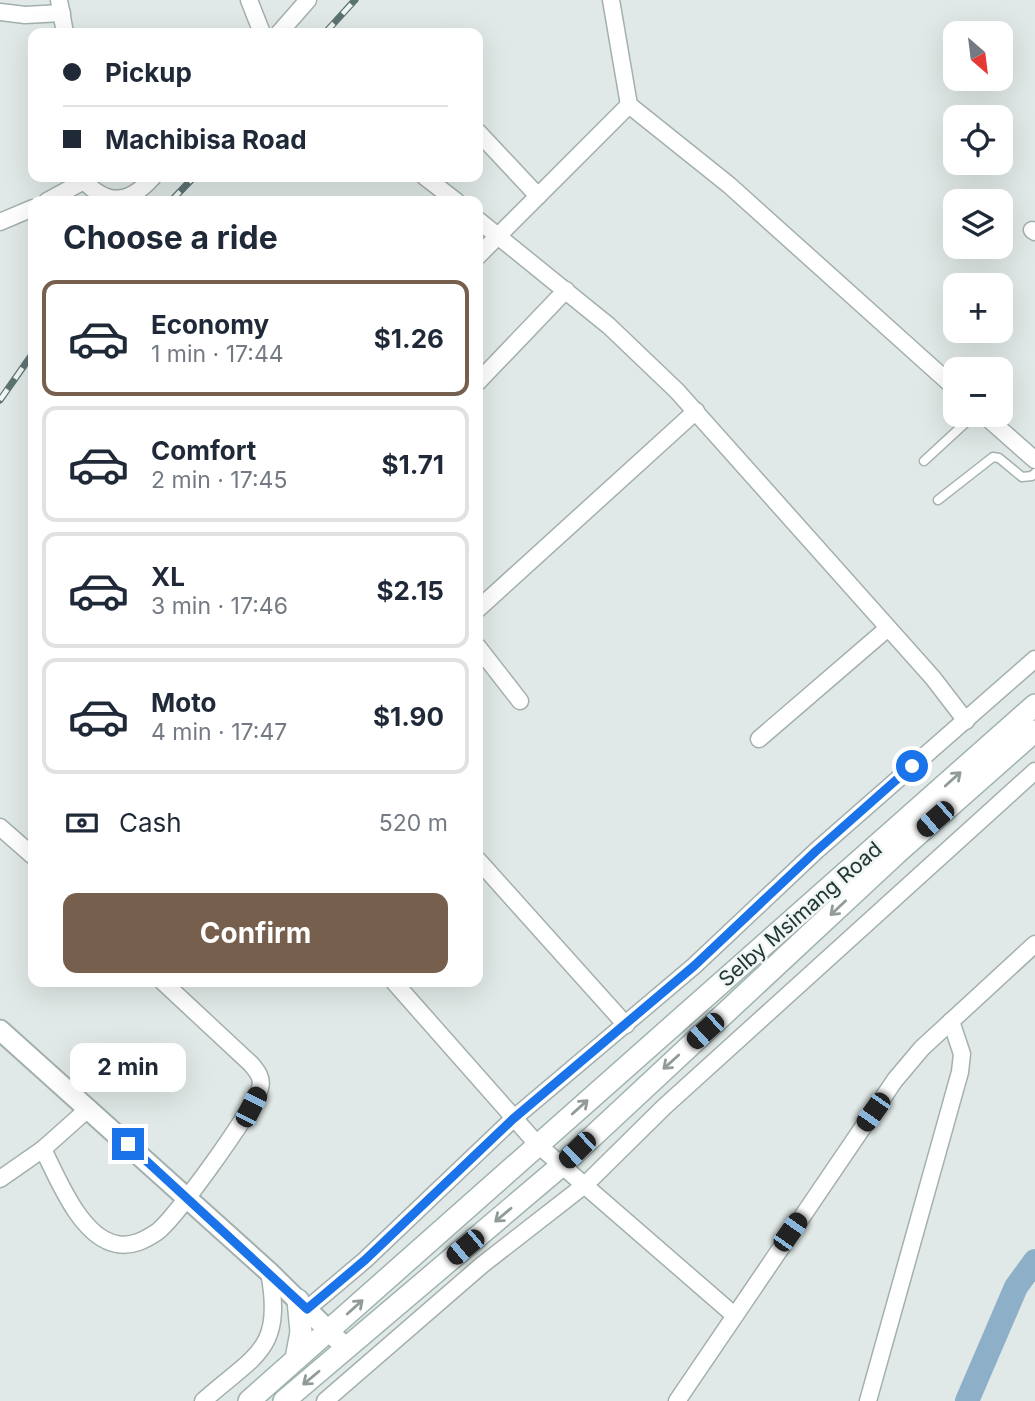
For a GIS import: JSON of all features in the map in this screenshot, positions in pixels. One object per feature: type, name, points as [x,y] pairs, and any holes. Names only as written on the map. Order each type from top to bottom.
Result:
[{"type":"main road","name":"Selby Msimang Road","points":[[249,1401],[1035,705]]},
{"type":"main road","name":"Selby Msimang Road","points":[[284,1401],[562,1165],[897,853],[1035,732]]},
{"type":"main road","points":[[296,1359],[302,1305]]},
{"type":"street","points":[[250,0],[260,28]]},
{"type":"street","points":[[283,28],[308,0]]},
{"type":"street","points":[[611,0],[629,105],[729,185],[943,377]]},
{"type":"street","points":[[0,12],[25,15],[60,7],[64,28]]},
{"type":"street","points":[[483,251],[629,105]]},
{"type":"street","points":[[483,137],[538,196]]},
{"type":"street","points":[[55,196],[79,182]]},
{"type":"street","points":[[87,182],[101,196]]},
{"type":"street","points":[[126,196],[135,193],[147,182]]},
{"type":"street","points":[[431,182],[450,196]]},
{"type":"street","points":[[0,222],[28,210]]},
{"type":"street","points":[[483,224],[610,326],[696,411],[933,678],[966,721]]},
{"type":"street","points":[[483,377],[566,290]]},
{"type":"street","points":[[483,604],[696,411]]},
{"type":"street","points":[[998,427],[1035,460]]},
{"type":"street","points":[[759,739],[888,628]]},
{"type":"street","points":[[483,653],[520,701]]},
{"type":"street","points":[[302,1305],[383,1243],[513,1119],[694,966],[816,851],[1035,659]]},
{"type":"street","points":[[326,1401],[450,1292],[586,1184],[673,1098],[1035,771]]},
{"type":"street","points":[[0,827],[28,852]]},
{"type":"street","points":[[483,866],[626,1025]]},
{"type":"street","points":[[677,1401],[895,1080],[922,1048],[1035,944]]},
{"type":"street","points":[[43,1150],[83,1220],[94,1233],[116,1244],[129,1245],[158,1231],[187,1197],[251,1107],[260,1089],[261,1080],[251,1064],[168,987]]},
{"type":"street","points":[[398,987],[537,1144],[734,1315]]},
{"type":"street","points":[[868,1401],[960,1072],[962,1054],[951,1021]]},
{"type":"street","points":[[0,1030],[269,1272],[346,1348]]},
{"type":"street","points":[[0,1179],[43,1150],[89,1108]]},
{"type":"street","points":[[203,1401],[262,1349],[270,1334],[274,1301],[269,1272]]},
{"type":"lane","points":[[924,461],[961,427]]},
{"type":"lane","points":[[938,500],[993,457],[999,458],[1022,477],[1035,473]]},
{"type":"waterway","points":[[967,1401],[1016,1287],[1035,1261]]},
{"type":"railway","points":[[330,28],[355,0]]},
{"type":"railway","points":[[176,196],[189,182]]},
{"type":"railway","points":[[0,400],[28,360]]},
{"type":"route","points":[[128,1144],[307,1309],[365,1260],[513,1119],[694,966],[816,851],[912,766]]}]
